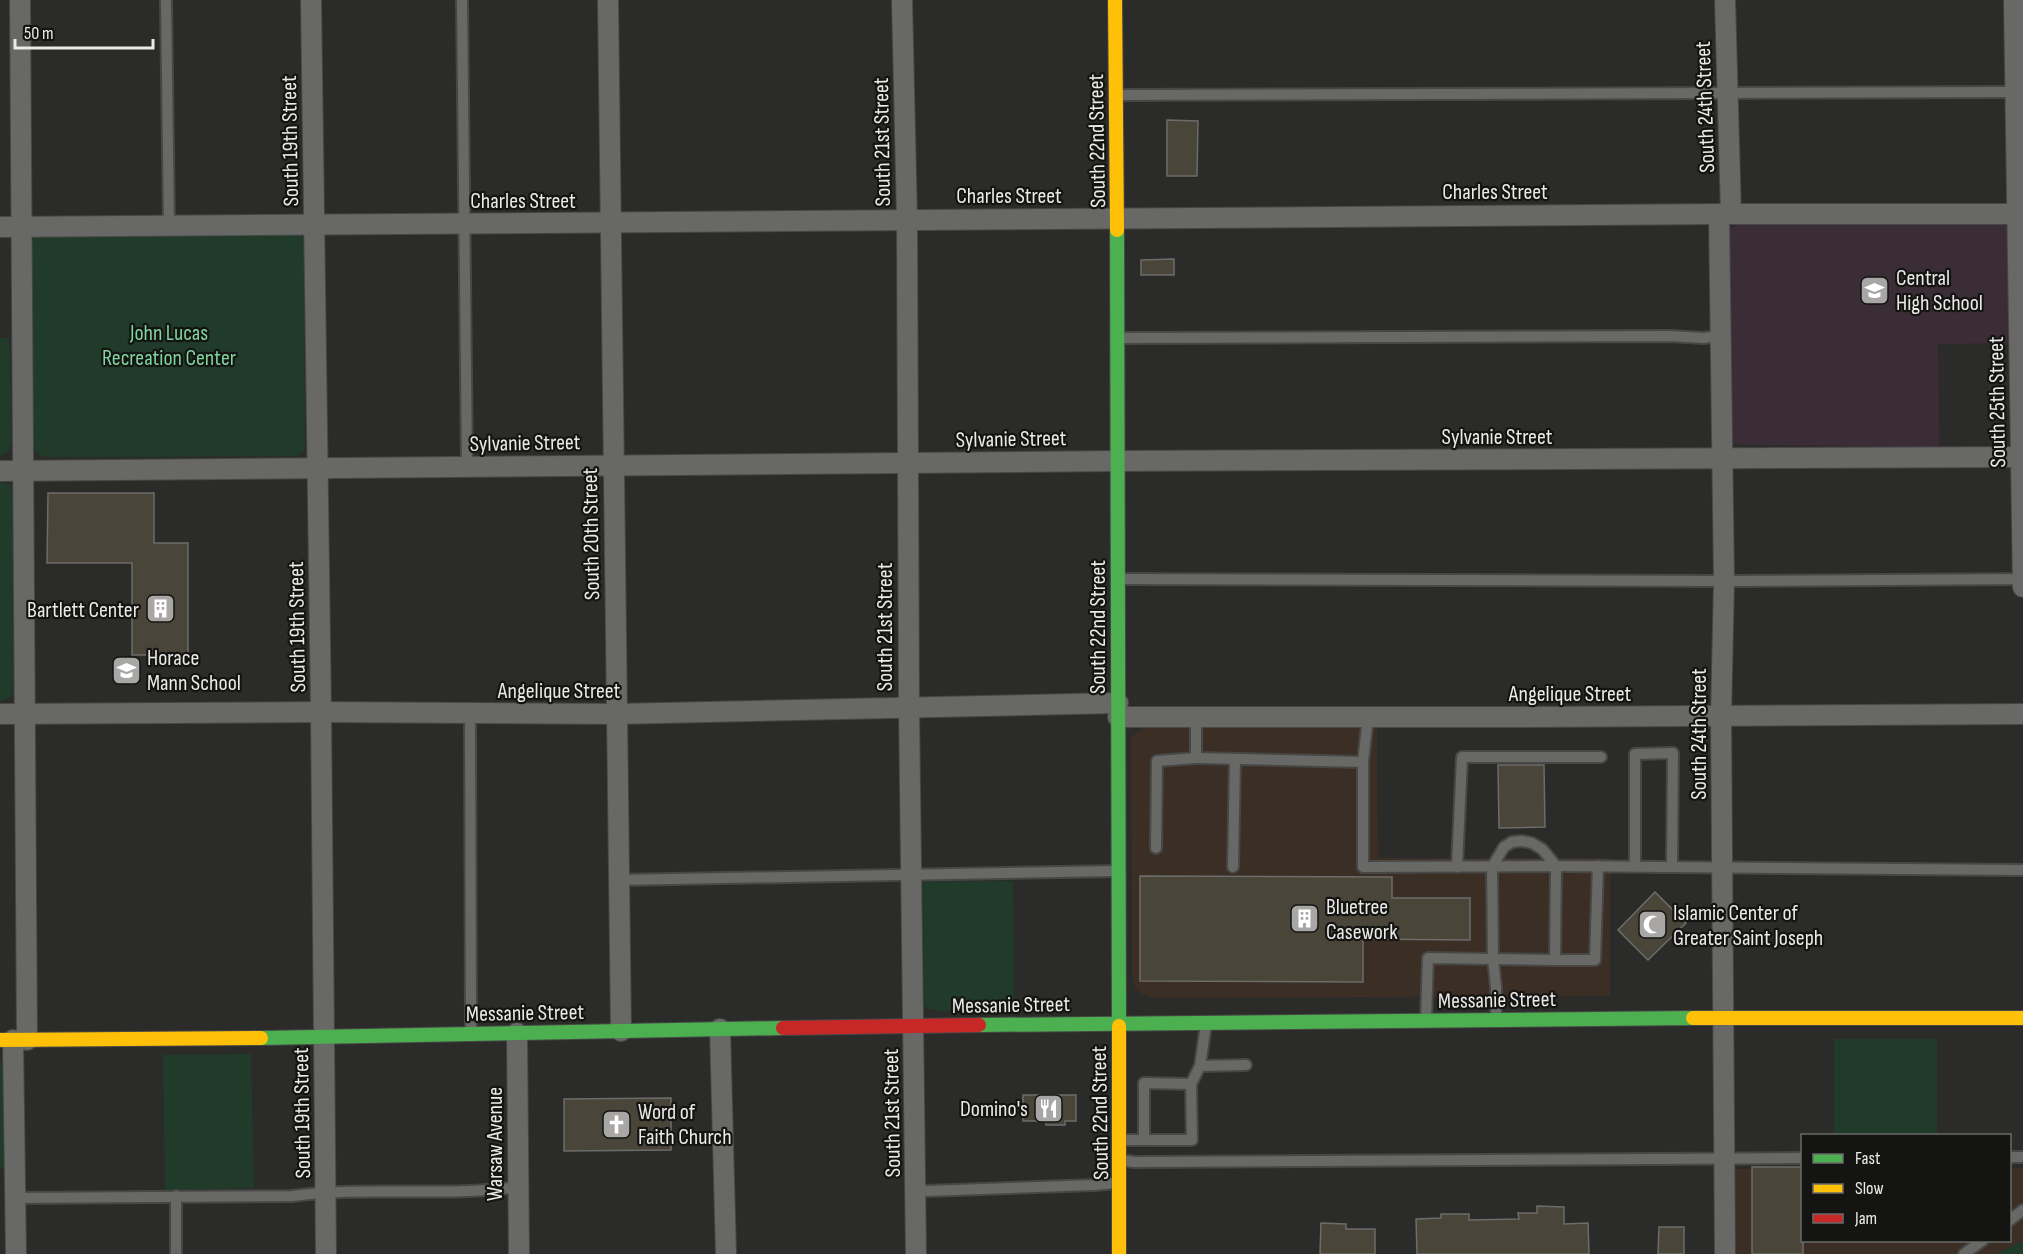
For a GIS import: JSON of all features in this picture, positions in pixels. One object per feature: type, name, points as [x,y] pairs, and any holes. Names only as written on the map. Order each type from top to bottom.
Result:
[{"type":"street","points":[[16,1254],[14,1040],[27,713],[20,0]]},
{"type":"street","name":"South 19th Street","points":[[311,0],[326,1254]]},
{"type":"street","name":"South 20th Street","points":[[608,0],[621,1030]]},
{"type":"street","name":"South 21st Street","points":[[902,0],[907,220],[909,707],[916,1254]]},
{"type":"street","name":"South 22nd Street","points":[[1115,0],[1118,218],[1121,1182],[1119,1254]]},
{"type":"street","name":"South 24th Street","points":[[1725,0],[1728,94],[1720,336],[1724,581],[1721,716],[1725,1254]]},
{"type":"street","name":"South 25th Street","points":[[2014,0],[2023,587]]},
{"type":"street","name":"Charles Street","points":[[0,227],[1725,214],[2018,214]]},
{"type":"street","name":"Sylvanie Street","points":[[0,471],[1117,461],[2022,457]]},
{"type":"street","name":"Angelique Street","points":[[0,714],[321,712],[616,714],[909,707],[1118,710],[1196,717],[2023,714]]},
{"type":"street","name":"Messanie Street","points":[[14,1040],[150,1040],[914,1026],[1722,1018],[2023,1018]]},
{"type":"street","points":[[720,1029],[726,1254]]},
{"type":"street","name":"Warsaw Avenue","points":[[517,1033],[519,1254]]},
{"type":"lane","points":[[166,0],[169,226]]},
{"type":"lane","points":[[462,0],[467,466]]},
{"type":"lane","points":[[1116,95],[2015,92]]},
{"type":"lane","points":[[1118,338],[1646,336],[1703,338],[1720,336]]},
{"type":"lane","points":[[1118,579],[1724,581],[2023,579]]},
{"type":"lane","points":[[470,714],[471,1034]]},
{"type":"lane","points":[[1196,717],[1196,758]]},
{"type":"lane","points":[[1368,717],[1363,762],[1363,867],[1723,866],[2023,870]]},
{"type":"lane","points":[[1635,866],[1635,754],[1673,753],[1672,866]]},
{"type":"lane","points":[[1457,867],[1462,757],[1601,757]]},
{"type":"lane","points":[[1156,848],[1157,761],[1196,758],[1363,762]]},
{"type":"lane","points":[[1233,867],[1235,759]]},
{"type":"lane","points":[[1496,1020],[1492,867],[1504,847],[1512,842],[1532,843],[1542,849],[1556,866],[1556,960]]},
{"type":"lane","points":[[1426,1021],[1428,958],[1595,960],[1598,866]]},
{"type":"lane","points":[[618,880],[1119,871]]},
{"type":"lane","points":[[1120,1140],[1192,1140],[1191,1083],[1200,1066],[1206,1023]]},
{"type":"lane","points":[[1200,1066],[1246,1065]]},
{"type":"lane","points":[[1144,1140],[1144,1083],[1191,1083]]},
{"type":"lane","points":[[1120,1160],[1134,1162],[1801,1158]]},
{"type":"lane","points":[[916,1188],[926,1191],[1121,1182]]},
{"type":"lane","points":[[16,1198],[291,1196],[326,1192],[490,1191],[518,1187]]},
{"type":"lane","points":[[176,1196],[176,1254]]},
{"type":"lane","points":[[2011,1219],[2023,1210]]},
{"type":"lane","points":[[1964,1254],[1980,1242]]},
{"type":"shaded area","name":"Central High School","points":[[2023,223],[2023,343],[1938,344],[1939,447],[1747,445],[1736,444],[1730,439],[1726,238],[1729,229],[1738,224]]},
{"type":"shaded area","points":[[1143,728],[1377,728],[1378,858],[1610,858],[1610,996],[1155,998],[1142,994],[1135,987],[1132,973],[1131,737]]},
{"type":"shaded area","points":[[1801,1168],[1801,1242],[2011,1242],[2011,1168],[2023,1168],[2023,1241],[1996,1254],[1735,1254],[1735,1169]]},
{"type":"green space","name":"John Lucas Recreation Center","points":[[297,232],[302,236],[304,246],[305,448],[302,453],[296,456],[43,457],[35,451],[33,443],[32,242],[35,236]]},
{"type":"green space","points":[[0,338],[9,338],[12,440],[9,451],[0,456]]},
{"type":"green space","points":[[0,482],[10,485],[13,495],[13,689],[11,697],[0,701]]},
{"type":"green space","points":[[1013,881],[1014,1010],[938,1011],[929,1009],[924,1005],[923,882]]},
{"type":"green space","points":[[1834,1039],[1937,1039],[1937,1134],[1834,1134]]},
{"type":"green space","points":[[251,1054],[254,1188],[165,1190],[163,1055]]},
{"type":"green space","points":[[0,1059],[3,1067],[4,1168],[0,1168]]},
{"type":"green space","points":[[2023,1241],[2023,1254],[1996,1254]]},
{"type":"building","points":[[1167,120],[1198,121],[1197,176],[1167,176]]},
{"type":"building","points":[[1174,259],[1174,275],[1141,275],[1141,260]]},
{"type":"building","name":"Bartlett Center","points":[[48,493],[154,493],[154,543],[188,543],[188,655],[132,655],[132,563],[47,563]]},
{"type":"building","points":[[1498,765],[1544,765],[1545,827],[1499,828]]},
{"type":"building","name":"Bluetree Casework","points":[[1140,876],[1392,877],[1392,898],[1470,898],[1470,940],[1363,939],[1363,982],[1140,981]]},
{"type":"building","name":"Islamic Center of Greater Saint Joseph","points":[[1655,892],[1686,923],[1648,960],[1618,930]]},
{"type":"building","name":"Domino's","points":[[1023,1095],[1076,1095],[1076,1121],[1065,1121],[1065,1125],[1046,1125],[1046,1121],[1023,1121]]},
{"type":"building","name":"Word of Faith Church","points":[[671,1098],[671,1150],[564,1151],[564,1099]]},
{"type":"building","points":[[1752,1167],[1801,1167],[1803,1254],[1752,1254]]},
{"type":"building","points":[[1537,1206],[1564,1207],[1564,1224],[1588,1223],[1589,1254],[1417,1254],[1416,1219],[1441,1218],[1441,1214],[1469,1214],[1469,1220],[1519,1219],[1518,1213],[1537,1213]]},
{"type":"building","points":[[1321,1223],[1346,1224],[1346,1229],[1375,1229],[1375,1254],[1320,1254]]},
{"type":"building","points":[[1659,1227],[1684,1227],[1684,1254],[1658,1254]]},
{"type":"traffic: fast","points":[[1117,230],[1119,1026]]},
{"type":"traffic: fast","points":[[979,1025],[1693,1018]]},
{"type":"traffic: fast","points":[[261,1038],[783,1028]]},
{"type":"traffic: slow","points":[[1115,0],[1117,230]]},
{"type":"traffic: slow","points":[[1693,1018],[2023,1018]]},
{"type":"traffic: slow","points":[[1119,1026],[1119,1254]]},
{"type":"traffic: slow","points":[[0,1040],[261,1038]]},
{"type":"traffic: jam","points":[[783,1028],[979,1025]]},
{"type":"place","name":"Central High School","points":[[1875,290]]},
{"type":"place","name":"Bartlett Center","points":[[160,609]]},
{"type":"place","name":"Horace Mann School","points":[[126,670]]},
{"type":"place","name":"Bluetree Casework","points":[[1305,919]]},
{"type":"place","name":"Islamic Center of Greater Saint Joseph","points":[[1652,925]]},
{"type":"place","name":"Domino's","points":[[1049,1108]]},
{"type":"place","name":"Word of Faith Church","points":[[617,1124]]}]
